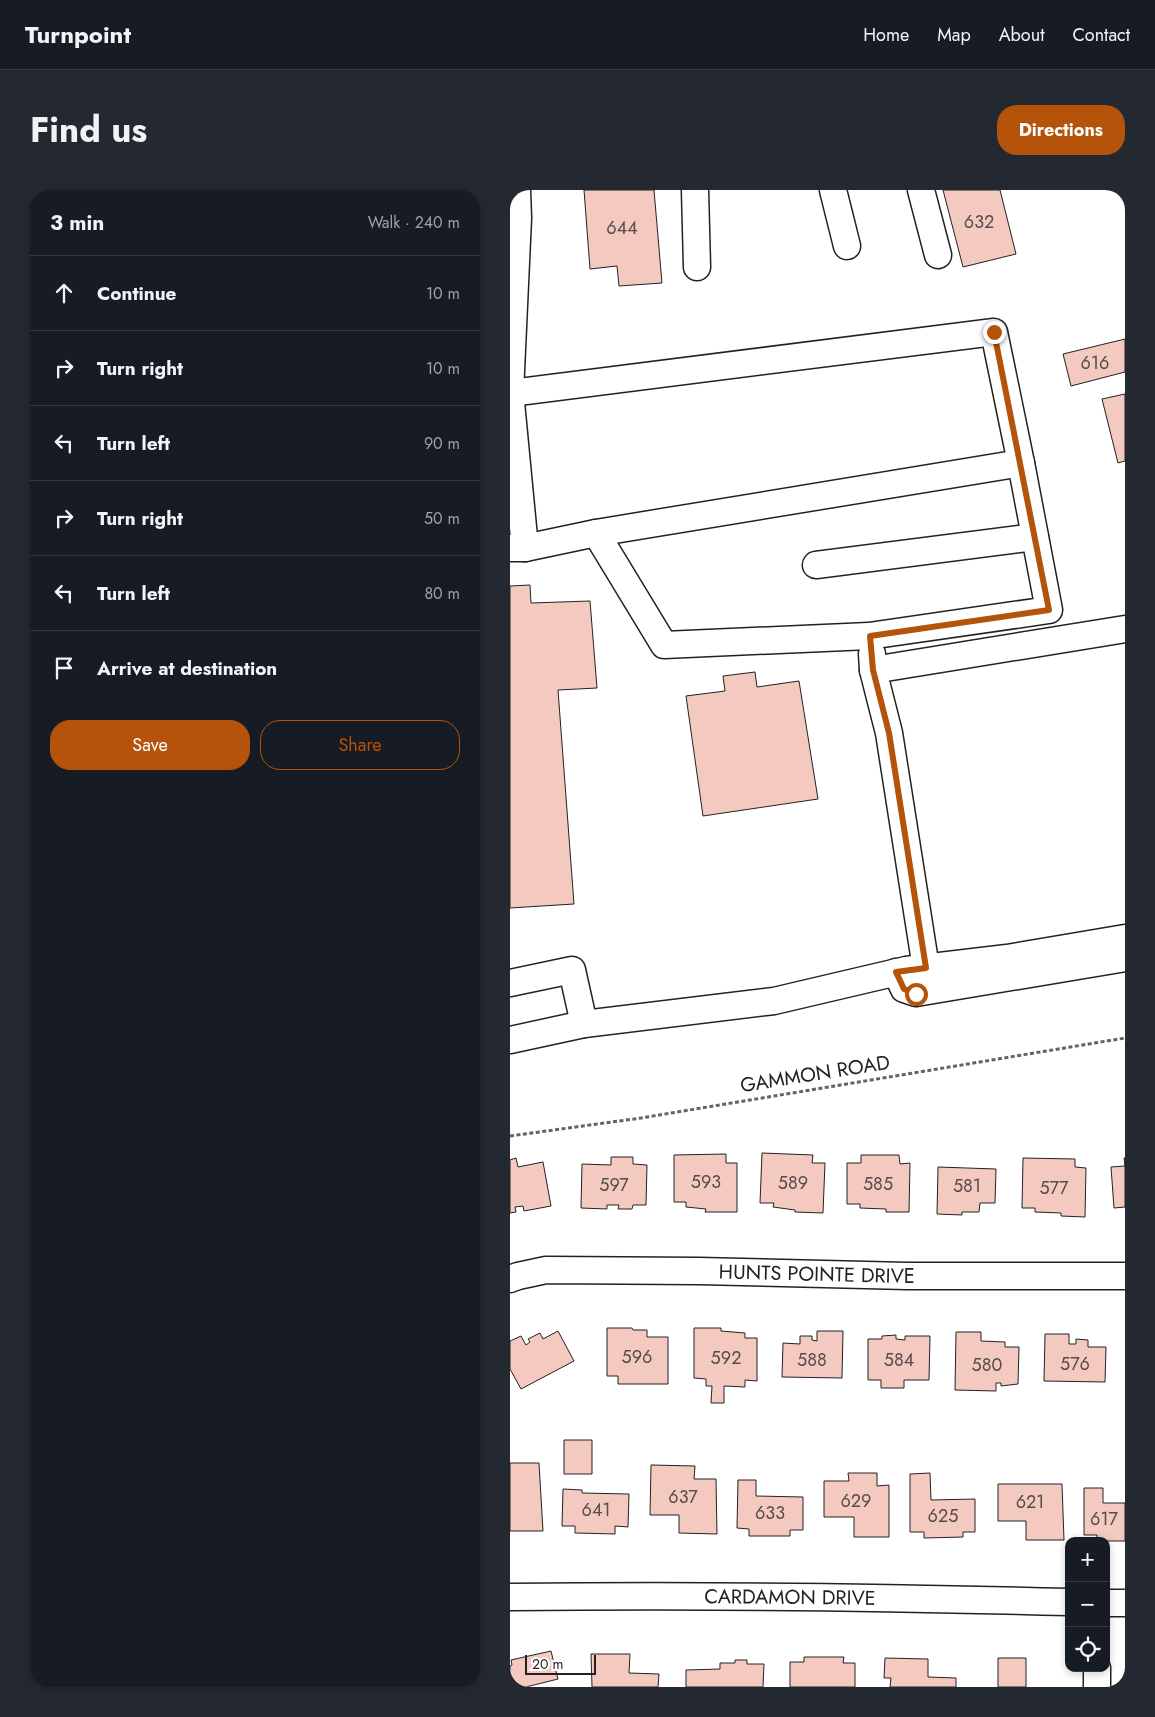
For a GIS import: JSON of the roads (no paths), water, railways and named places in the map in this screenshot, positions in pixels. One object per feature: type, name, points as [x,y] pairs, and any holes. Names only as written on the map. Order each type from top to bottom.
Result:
[{"type":"street","points":[[517,190],[518,218],[510,392],[518,548],[596,533],[1021,463]]},
{"type":"street","points":[[695,190],[697,267]]},
{"type":"street","points":[[833,190],[848,246]]},
{"type":"street","points":[[920,190],[938,254]]},
{"type":"street","points":[[510,392],[994,332],[1049,610],[870,636],[664,645],[596,533]]},
{"type":"street","points":[[816,566],[1035,537]]},
{"type":"street","points":[[873,670],[1125,629]]},
{"type":"street","points":[[870,636],[873,670],[889,733],[926,968]]},
{"type":"street","points":[[510,1040],[584,1024],[774,1001],[896,972],[1006,958],[1125,938]]},
{"type":"street","points":[[896,972],[904,989],[916,994],[1125,958]]},
{"type":"street","points":[[510,983],[572,970],[584,1024]]},
{"type":"street","name":"HUNTS POINTE DRIVE","points":[[510,1279],[546,1270],[699,1271],[907,1276],[1125,1276]]},
{"type":"street","name":"CARDAMON DRIVE","points":[[510,1597],[902,1598],[1065,1602]]},
{"type":"street","points":[[1110,1603],[1125,1603]]},
{"type":"street","points":[[1097,1672],[1097,1687]]}]
